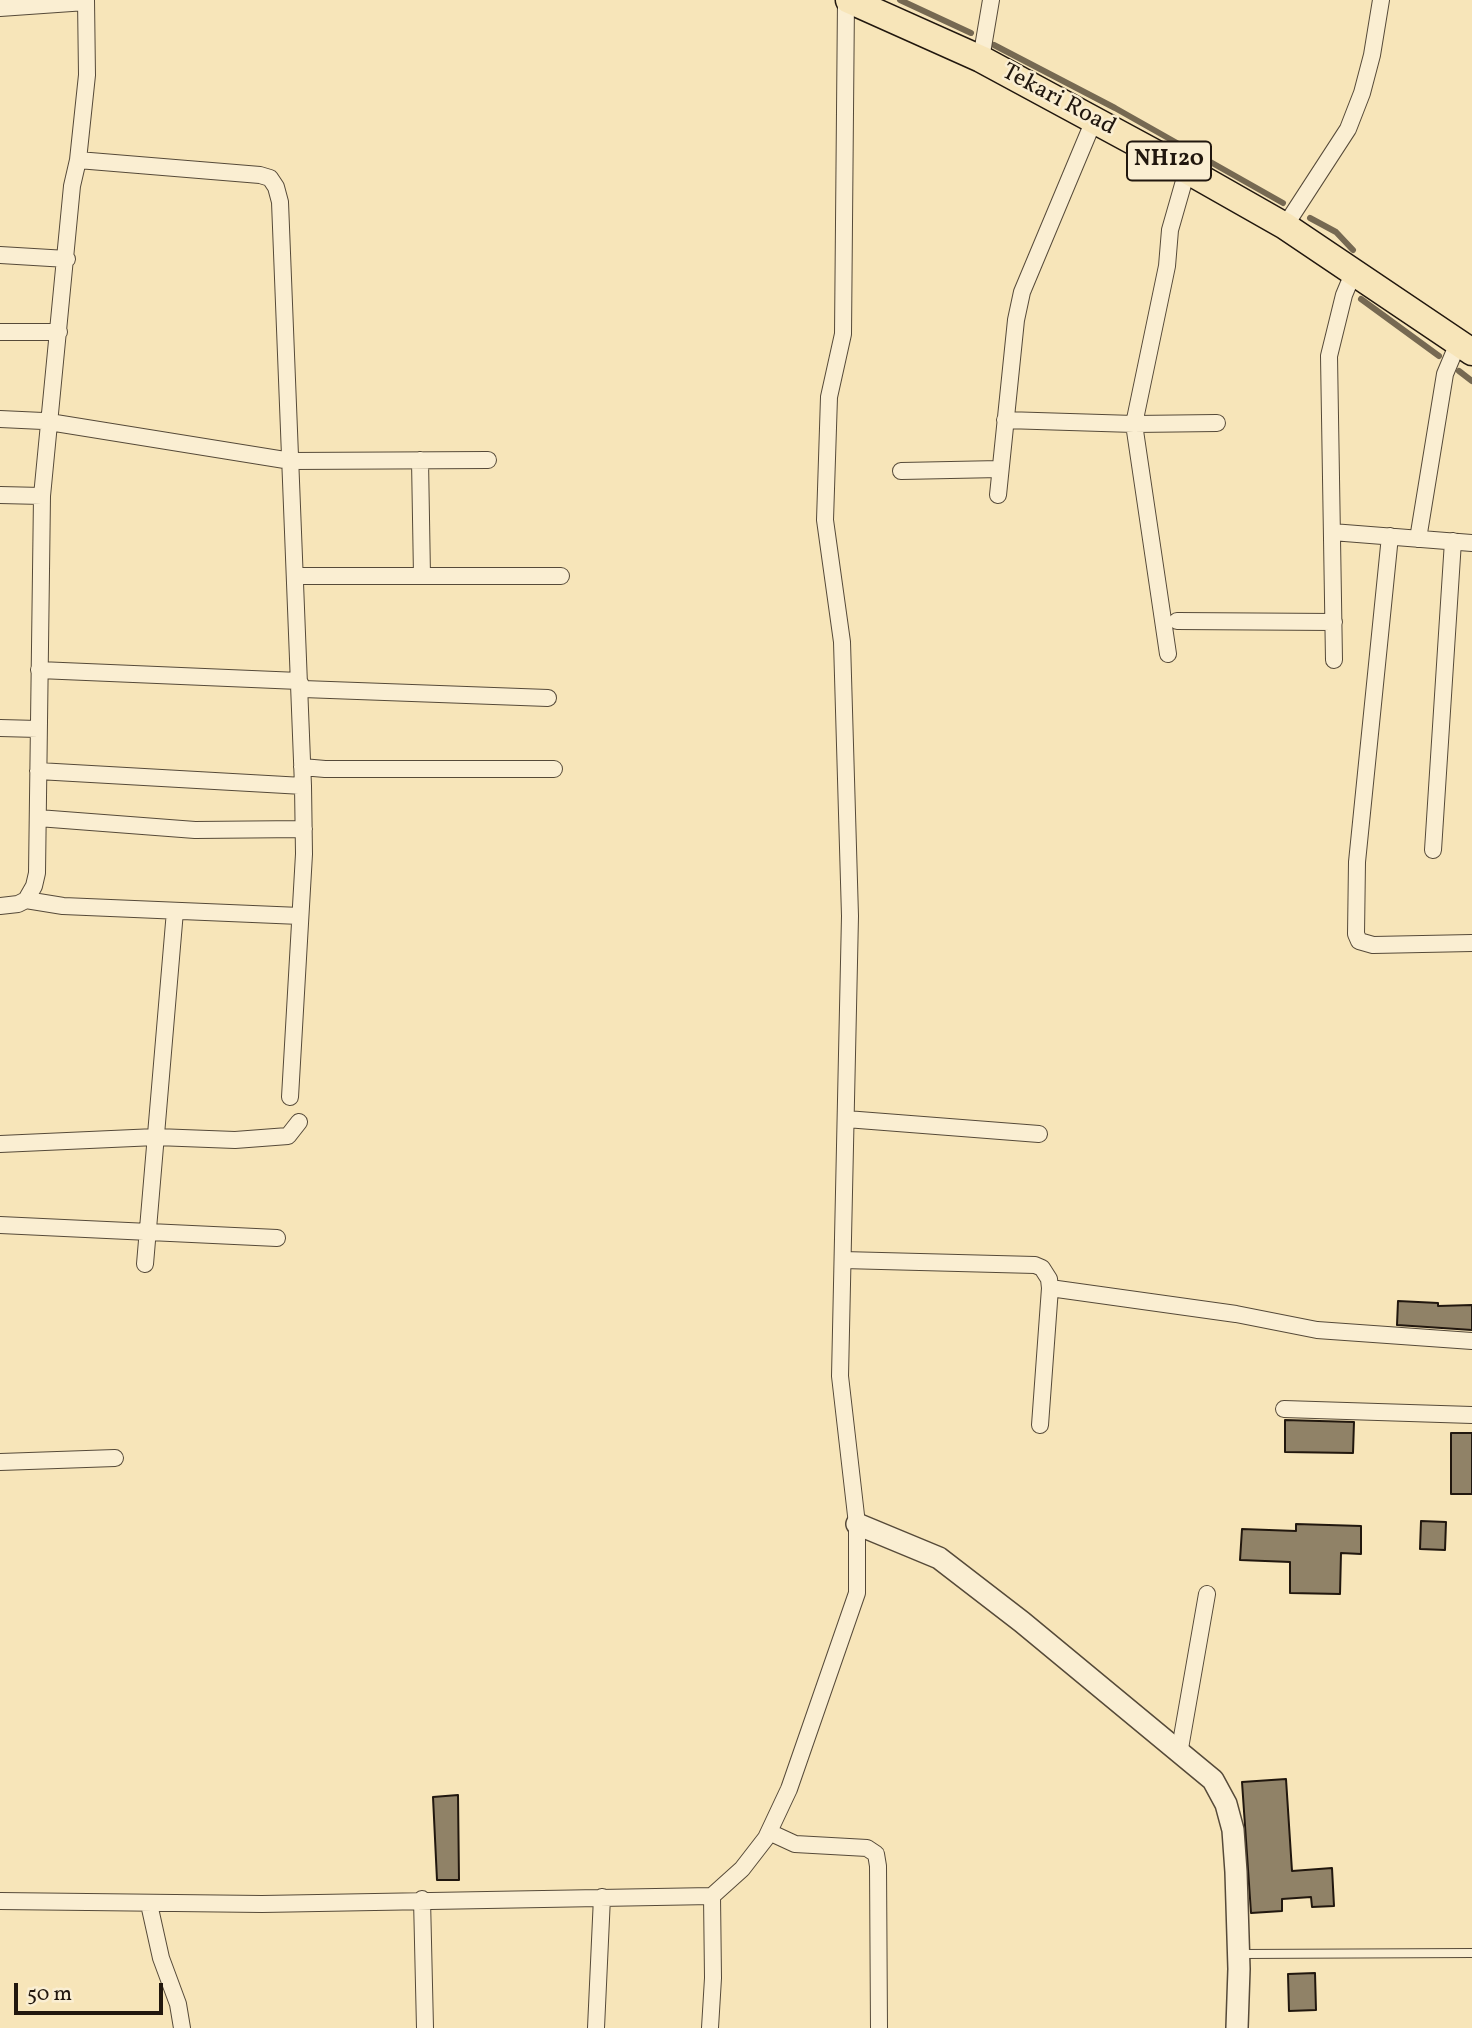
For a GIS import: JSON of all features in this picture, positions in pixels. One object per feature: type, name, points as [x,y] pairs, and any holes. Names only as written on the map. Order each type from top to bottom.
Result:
[{"type":"highway","name":"Tekari Road","points":[[848,0],[981,59],[1190,172],[1285,226],[1465,348]]},
{"type":"street","points":[[0,1901],[149,1904],[712,1896],[742,1869],[769,1832],[801,1755],[857,1592],[857,1524],[841,1376],[850,916],[842,642],[825,520],[829,397],[843,334],[848,0]]},
{"type":"street","points":[[981,59],[992,0]]},
{"type":"street","points":[[1285,226],[1348,129],[1362,93],[1372,55],[1381,0]]},
{"type":"street","points":[[0,8],[86,1],[87,75],[78,160],[72,186],[43,496],[37,873],[34,886],[26,900],[0,906]]},
{"type":"street","points":[[998,495],[1016,320],[1023,292],[1094,120]]},
{"type":"street","points":[[78,160],[260,175],[270,178],[280,202],[304,829],[290,1097]]},
{"type":"street","points":[[1168,654],[1134,424],[1167,266],[1170,230],[1184,181],[1190,172]]},
{"type":"street","points":[[0,256],[67,259]]},
{"type":"street","points":[[1334,660],[1329,356],[1344,295],[1354,271]]},
{"type":"street","points":[[0,332],[59,332]]},
{"type":"street","points":[[1418,538],[1445,374],[1465,348]]},
{"type":"street","points":[[0,419],[43,421],[291,461],[488,460]]},
{"type":"street","points":[[1005,420],[1134,424],[1217,423]]},
{"type":"street","points":[[420,460],[422,576]]},
{"type":"street","points":[[901,471],[1000,469]]},
{"type":"street","points":[[0,495],[43,496]]},
{"type":"street","points":[[1332,532],[1472,543]]},
{"type":"street","points":[[1390,536],[1357,862],[1356,934],[1359,941],[1373,945],[1472,943]]},
{"type":"street","points":[[1433,850],[1453,541]]},
{"type":"street","points":[[295,576],[561,576]]},
{"type":"street","points":[[1177,621],[1334,622]]},
{"type":"street","points":[[39,670],[299,681]]},
{"type":"street","points":[[299,681],[303,689],[548,698]]},
{"type":"street","points":[[0,728],[38,729]]},
{"type":"street","points":[[302,767],[554,769]]},
{"type":"street","points":[[38,771],[303,786]]},
{"type":"street","points":[[38,818],[195,830],[304,829]]},
{"type":"street","points":[[26,900],[63,906],[300,916]]},
{"type":"street","points":[[145,1264],[175,911]]},
{"type":"street","points":[[846,1119],[1039,1134]]},
{"type":"street","points":[[0,1144],[156,1137],[235,1140],[288,1136],[299,1122]]},
{"type":"street","points":[[0,1225],[277,1238]]},
{"type":"street","points":[[843,1260],[1035,1265],[1046,1273],[1050,1288],[1040,1424]]},
{"type":"street","points":[[1050,1288],[1236,1314],[1317,1330],[1472,1341]]},
{"type":"street","points":[[1284,1409],[1472,1415]]},
{"type":"street","points":[[0,1462],[114,1458]]},
{"type":"street","points":[[857,1524],[939,1558],[1022,1622],[1213,1780],[1226,1804],[1233,1830],[1239,1954],[1237,2028]]},
{"type":"street","points":[[1179,1754],[1207,1594]]},
{"type":"street","points":[[769,1832],[795,1844],[867,1848],[876,1854],[880,2028]]},
{"type":"street","points":[[710,2028],[713,1978],[712,1896]]},
{"type":"street","points":[[596,2028],[602,1898]]},
{"type":"street","points":[[422,1899],[425,2028]]},
{"type":"street","points":[[149,1904],[161,1958],[178,2004],[182,2028]]},
{"type":"lane","points":[[1239,1954],[1472,1953]]},
{"type":"building","points":[[1398,1301],[1438,1303],[1438,1306],[1472,1305],[1472,1330],[1397,1325]]},
{"type":"building","points":[[1285,1420],[1354,1422],[1353,1453],[1285,1452]]},
{"type":"building","points":[[1451,1433],[1472,1433],[1472,1494],[1451,1494]]},
{"type":"building","points":[[1421,1521],[1446,1522],[1445,1550],[1420,1549]]},
{"type":"building","points":[[1296,1524],[1361,1526],[1361,1554],[1341,1553],[1340,1594],[1290,1593],[1290,1562],[1240,1560],[1242,1529],[1296,1531]]},
{"type":"building","points":[[1286,1779],[1292,1871],[1332,1868],[1334,1906],[1312,1907],[1311,1897],[1282,1899],[1282,1911],[1251,1913],[1242,1782]]},
{"type":"building","points":[[458,1795],[459,1880],[437,1880],[433,1797]]},
{"type":"building","points":[[1315,1973],[1316,2010],[1289,2011],[1288,1974]]},
{"type":"waterway","points":[[900,0],[971,33]]},
{"type":"waterway","points":[[994,45],[1115,108],[1283,203]]},
{"type":"waterway","points":[[1310,218],[1336,232],[1353,250]]},
{"type":"waterway","points":[[1361,299],[1439,356]]},
{"type":"waterway","points":[[1459,371],[1472,381]]}]
